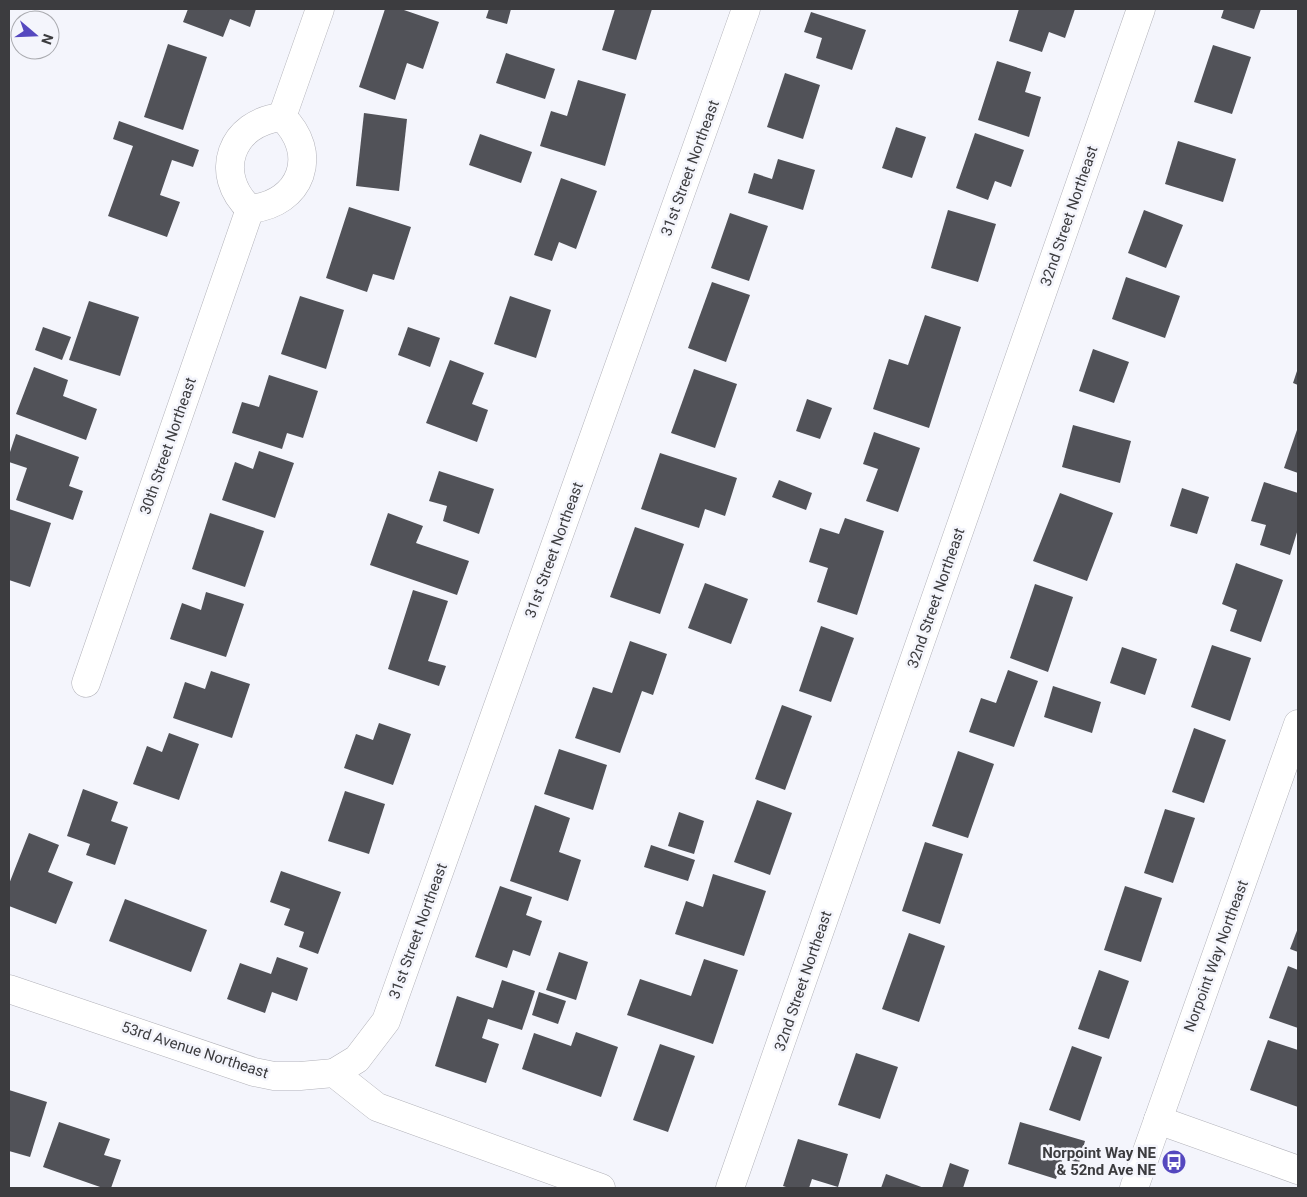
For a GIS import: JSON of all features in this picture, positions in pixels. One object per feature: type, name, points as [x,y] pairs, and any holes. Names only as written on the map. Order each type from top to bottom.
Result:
[{"type":"street","points":[[282,117],[320,9]]},
{"type":"street","name":"31st Street Northeast","points":[[334,1073],[357,1059],[386,1021],[746,9]]},
{"type":"street","name":"32nd Street Northeast","points":[[730,1188],[1142,9]]},
{"type":"street","points":[[282,117],[298,137],[303,162],[300,175],[290,191],[275,203],[263,208],[250,209],[236,192],[232,182],[230,159],[234,148],[248,129],[270,118],[282,117]]},
{"type":"street","name":"30th Street Northeast","points":[[86,683],[250,209]]},
{"type":"street","name":"Norpoint Way Northeast","points":[[1134,1188],[1298,724]]},
{"type":"street","name":"53rd Avenue Northeast","points":[[9,989],[254,1072],[274,1076],[334,1073]]},
{"type":"street","points":[[334,1073],[378,1107],[601,1188]]},
{"type":"street","points":[[1158,1120],[1298,1170]]},
{"type":"building","points":[[188,9],[256,9],[250,27],[230,19],[223,37],[183,22]]},
{"type":"building","points":[[385,9],[401,9],[439,22],[423,69],[407,63],[395,100],[359,87]]},
{"type":"building","points":[[489,9],[511,9],[507,24],[486,18]]},
{"type":"building","points":[[615,9],[652,9],[636,60],[602,50]]},
{"type":"building","points":[[1019,9],[1075,9],[1065,38],[1049,32],[1042,52],[1009,41]]},
{"type":"building","points":[[1224,9],[1261,9],[1254,29],[1221,18]]},
{"type":"building","points":[[811,12],[866,30],[852,70],[816,58],[822,38],[804,32]]},
{"type":"building","points":[[168,44],[207,57],[183,130],[144,117]]},
{"type":"building","points":[[1213,45],[1251,57],[1232,114],[1194,102]]},
{"type":"building","points":[[506,53],[555,69],[545,99],[496,83]]},
{"type":"building","points":[[997,61],[1031,72],[1025,92],[1041,97],[1029,137],[978,120]]},
{"type":"building","points":[[785,73],[820,85],[803,139],[767,127]]},
{"type":"building","points":[[578,80],[626,94],[605,166],[540,146],[551,111],[567,116]]},
{"type":"building","points":[[364,113],[407,119],[399,191],[356,186]]},
{"type":"building","points":[[119,121],[199,150],[193,167],[172,160],[160,195],[180,202],[167,237],[108,216],[133,146],[113,139]]},
{"type":"building","points":[[896,127],[926,137],[912,178],[882,168]]},
{"type":"building","points":[[975,133],[1024,150],[1011,187],[995,181],[988,200],[956,188]]},
{"type":"building","points":[[480,134],[532,152],[521,183],[469,165]]},
{"type":"building","points":[[1178,141],[1236,159],[1223,202],[1165,184]]},
{"type":"building","points":[[778,159],[815,170],[803,210],[748,193],[754,173],[772,179]]},
{"type":"building","points":[[561,178],[597,191],[576,249],[559,242],[552,261],[534,255]]},
{"type":"building","points":[[349,207],[411,227],[394,280],[373,274],[367,292],[326,278]]},
{"type":"building","points":[[948,210],[996,224],[978,282],[931,268]]},
{"type":"building","points":[[1144,210],[1183,225],[1166,268],[1128,253]]},
{"type":"building","points":[[730,213],[768,226],[749,281],[711,268]]},
{"type":"building","points":[[1126,277],[1180,296],[1165,338],[1112,319]]},
{"type":"building","points":[[712,282],[750,295],[726,362],[688,348]]},
{"type":"building","points":[[300,296],[344,310],[326,369],[281,354]]},
{"type":"building","points":[[510,296],[551,310],[536,358],[494,344]]},
{"type":"building","points":[[89,301],[139,317],[120,376],[69,360]]},
{"type":"building","points":[[925,315],[961,327],[929,428],[873,409],[889,359],[908,365]]},
{"type":"building","points":[[43,327],[71,337],[62,360],[35,350]]},
{"type":"building","points":[[408,327],[440,338],[430,367],[398,355]]},
{"type":"building","points":[[1093,349],[1129,362],[1114,403],[1079,391]]},
{"type":"building","points":[[450,360],[484,373],[472,404],[488,410],[477,442],[426,423]]},
{"type":"building","points":[[34,367],[68,380],[63,396],[97,409],[86,440],[16,414]]},
{"type":"building","points":[[1298,368],[1298,385],[1293,383]]},
{"type":"building","points":[[694,369],[737,384],[715,448],[671,433]]},
{"type":"building","points":[[269,375],[318,391],[303,438],[287,433],[282,449],[232,433],[242,402],[259,407]]},
{"type":"building","points":[[807,399],[832,408],[820,439],[796,431]]},
{"type":"building","points":[[1073,425],[1131,441],[1120,483],[1062,467]]},
{"type":"building","points":[[1298,427],[1298,473],[1284,468]]},
{"type":"building","points":[[874,432],[920,448],[898,512],[866,501],[878,469],[863,464]]},
{"type":"building","points":[[16,434],[79,457],[69,486],[83,491],[73,520],[16,500],[27,468],[9,462],[9,455]]},
{"type":"building","points":[[259,451],[294,463],[275,518],[222,500],[235,462],[253,469]]},
{"type":"building","points":[[660,453],[737,478],[725,516],[705,509],[699,528],[641,509]]},
{"type":"building","points":[[439,471],[494,489],[479,534],[443,521],[447,506],[429,501]]},
{"type":"building","points":[[779,480],[812,493],[806,510],[772,497]]},
{"type":"building","points":[[1264,482],[1298,493],[1298,529],[1290,555],[1260,545],[1266,525],[1251,521]]},
{"type":"building","points":[[1182,488],[1209,497],[1197,534],[1170,526]]},
{"type":"building","points":[[1060,493],[1113,513],[1087,581],[1033,561]]},
{"type":"building","points":[[9,509],[51,523],[30,587],[9,580]]},
{"type":"building","points":[[210,513],[264,531],[245,587],[192,569]]},
{"type":"building","points":[[388,513],[423,526],[416,543],[469,561],[457,595],[370,565]]},
{"type":"building","points":[[845,518],[884,531],[857,615],[817,602],[828,568],[809,562],[820,528],[839,534]]},
{"type":"building","points":[[635,527],[684,544],[660,614],[610,597]]},
{"type":"building","points":[[1236,563],[1283,580],[1261,642],[1230,631],[1237,610],[1222,604]]},
{"type":"building","points":[[705,583],[748,599],[731,644],[688,628]]},
{"type":"building","points":[[1035,584],[1073,597],[1048,672],[1010,658]]},
{"type":"building","points":[[413,590],[448,601],[428,661],[446,666],[439,686],[388,669]]},
{"type":"building","points":[[206,592],[244,604],[226,657],[170,639],[182,603],[201,610]]},
{"type":"building","points":[[821,626],[854,638],[831,702],[799,691]]},
{"type":"building","points":[[630,641],[667,654],[653,695],[642,691],[620,753],[575,738],[593,687],[612,693]]},
{"type":"building","points":[[1212,645],[1251,658],[1230,721],[1191,707]]},
{"type":"building","points":[[1122,647],[1157,659],[1145,695],[1110,683]]},
{"type":"building","points":[[1008,670],[1038,681],[1014,747],[969,732],[981,698],[996,703]]},
{"type":"building","points":[[211,671],[250,684],[232,738],[173,718],[185,682],[205,689]]},
{"type":"building","points":[[1053,686],[1101,702],[1092,733],[1044,717]]},
{"type":"building","points":[[782,705],[812,716],[785,790],[755,779]]},
{"type":"building","points":[[379,723],[411,734],[393,785],[344,768],[356,734],[373,740]]},
{"type":"building","points":[[1194,728],[1226,740],[1204,803],[1172,792]]},
{"type":"building","points":[[169,733],[199,744],[179,800],[133,784],[147,746],[162,752]]},
{"type":"building","points":[[559,749],[607,765],[593,810],[544,794]]},
{"type":"building","points":[[958,751],[994,764],[968,838],[932,826]]},
{"type":"building","points":[[83,789],[118,802],[111,821],[128,827],[115,865],[86,855],[90,844],[67,836]]},
{"type":"building","points":[[345,791],[385,804],[369,854],[328,841]]},
{"type":"building","points":[[757,800],[792,813],[770,875],[734,862]]},
{"type":"building","points":[[535,805],[570,818],[559,852],[581,860],[568,901],[510,881]]},
{"type":"building","points":[[1165,809],[1195,818],[1173,883],[1144,873]]},
{"type":"building","points":[[679,812],[704,821],[694,854],[668,846]]},
{"type":"building","points":[[29,833],[59,845],[48,872],[73,882],[56,924],[9,906],[9,884]]},
{"type":"building","points":[[925,842],[963,854],[940,924],[902,911]]},
{"type":"building","points":[[651,845],[695,860],[688,881],[644,867]]},
{"type":"building","points":[[281,871],[341,892],[318,954],[299,947],[304,932],[284,925],[290,909],[270,902]]},
{"type":"building","points":[[713,874],[766,891],[744,956],[675,934],[686,901],[703,907]]},
{"type":"building","points":[[500,886],[532,897],[526,915],[542,921],[530,956],[513,950],[507,968],[475,957]]},
{"type":"building","points":[[1125,886],[1162,898],[1141,962],[1104,950]]},
{"type":"building","points":[[125,899],[207,930],[191,972],[109,941]]},
{"type":"building","points":[[1298,928],[1298,952],[1290,949]]},
{"type":"building","points":[[909,933],[945,946],[919,1022],[882,1009]]},
{"type":"building","points":[[559,952],[588,962],[576,1000],[546,990]]},
{"type":"building","points":[[277,957],[308,968],[297,1001],[272,992],[265,1013],[227,999],[240,963],[271,974]]},
{"type":"building","points":[[704,959],[738,970],[713,1044],[627,1015],[640,979],[691,996]]},
{"type":"building","points":[[1288,966],[1298,970],[1298,1028],[1269,1018]]},
{"type":"building","points":[[1099,970],[1129,981],[1109,1039],[1078,1029]]},
{"type":"building","points":[[502,980],[535,991],[522,1030],[488,1019],[482,1038],[499,1044],[486,1083],[435,1066],[457,996],[493,1008]]},
{"type":"building","points":[[539,992],[566,1001],[558,1024],[532,1015]]},
{"type":"building","points":[[576,1032],[618,1047],[601,1097],[522,1069],[534,1033],[571,1046]]},
{"type":"building","points":[[1268,1040],[1298,1050],[1298,1107],[1250,1090]]},
{"type":"building","points":[[660,1044],[695,1056],[668,1132],[633,1120]]},
{"type":"building","points":[[1072,1046],[1102,1057],[1080,1121],[1049,1110]]},
{"type":"building","points":[[856,1053],[898,1067],[880,1119],[838,1105]]},
{"type":"building","points":[[9,1090],[47,1102],[30,1157],[9,1151]]},
{"type":"building","points":[[59,1122],[110,1139],[104,1155],[121,1160],[111,1188],[103,1188],[43,1167]]},
{"type":"building","points":[[1020,1122],[1085,1141],[1079,1163],[1063,1158],[1056,1179],[1008,1164]]},
{"type":"building","points":[[798,1139],[848,1154],[838,1187],[812,1179],[809,1188],[789,1188],[783,1186]]},
{"type":"building","points":[[950,1163],[969,1170],[963,1188],[942,1188]]},
{"type":"building","points":[[886,1174],[924,1188],[881,1188]]},
{"type":"place","name":"Norpoint Way NE & 52nd Ave NE","points":[[1174,1162]]}]
